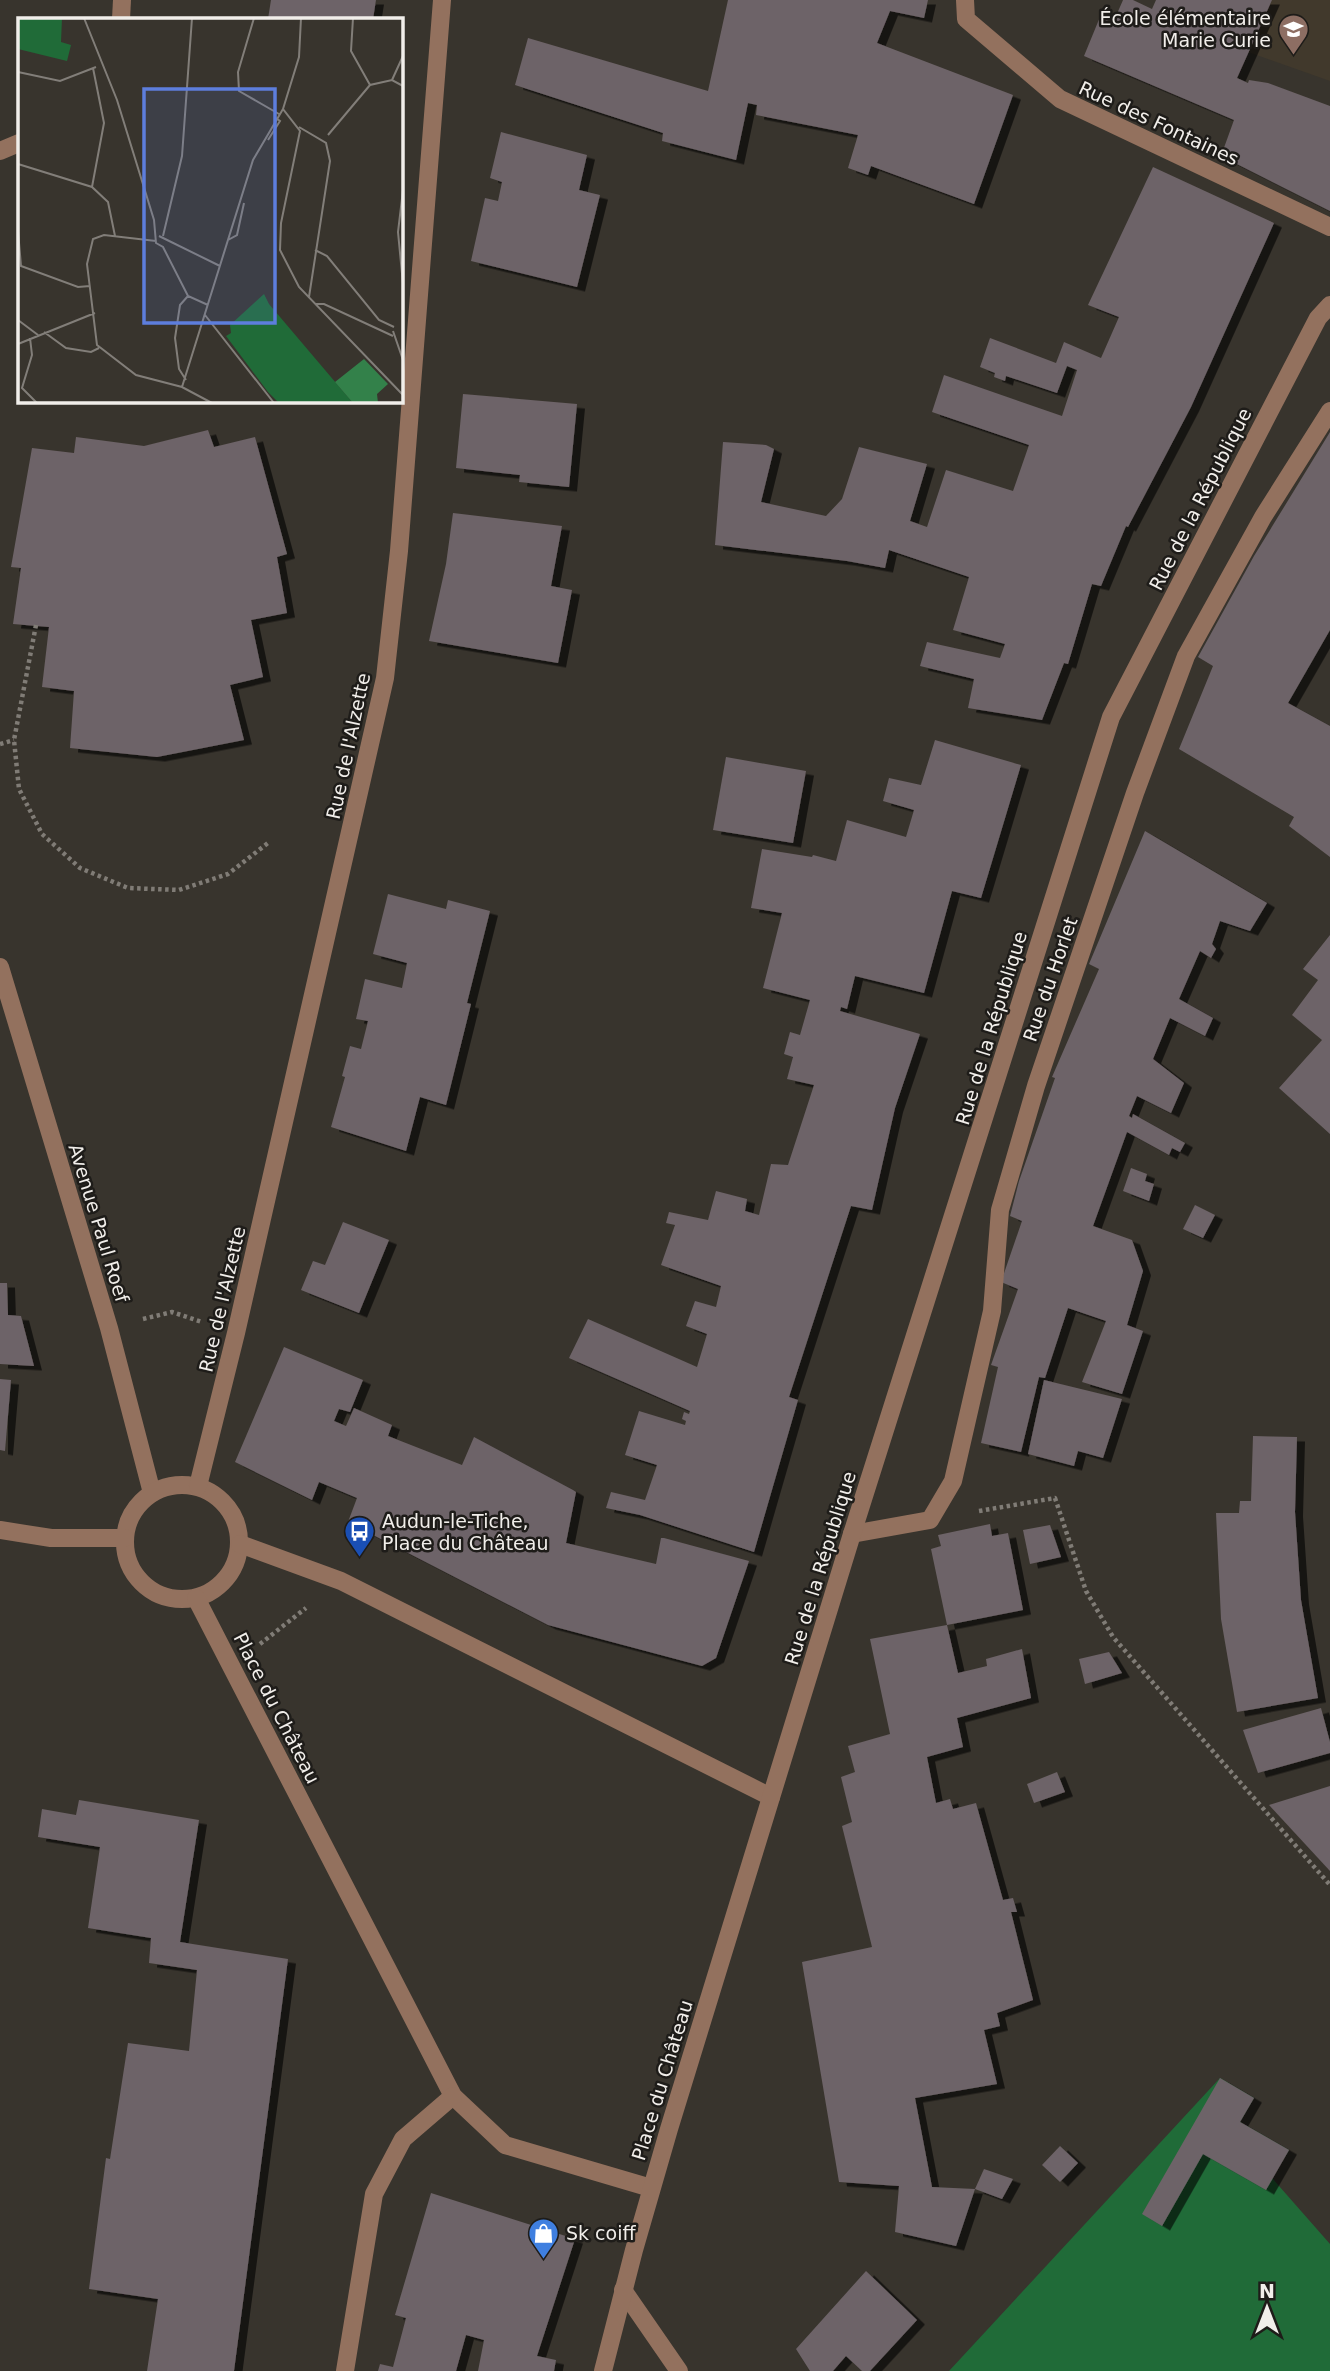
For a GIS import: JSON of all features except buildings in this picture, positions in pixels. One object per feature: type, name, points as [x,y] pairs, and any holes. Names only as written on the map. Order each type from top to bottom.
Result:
[{"type":"street","points":[[121,18],[122,0]]},
{"type":"street","name":"Rue de l'Alzette","points":[[198,1486],[236,1333],[385,678],[399,551],[442,0]]},
{"type":"street","name":"Rue des Fontaines","points":[[965,0],[966,19],[1060,99],[1330,227]]},
{"type":"street","points":[[0,151],[18,143]]},
{"type":"street","name":"Rue de la République","points":[[771,1797],[1111,717],[1318,318],[1330,305]]},
{"type":"street","name":"Rue du Horlet","points":[[930,1520],[953,1481],[989,1323],[1000,1210],[1036,1086],[1135,793],[1186,656],[1263,517],[1330,411]]},
{"type":"street","name":"Avenue Paul Roef","points":[[0,967],[109,1328],[152,1493]]},
{"type":"street","points":[[174,1485],[198,1486],[220,1499],[235,1519],[240,1544],[234,1568],[219,1587],[196,1598],[174,1599],[154,1592],[138,1578],[127,1559],[125,1538],[133,1512],[152,1493],[174,1485]]},
{"type":"street","points":[[852,1534],[930,1520]]},
{"type":"street","points":[[0,1530],[51,1538],[125,1538]]},
{"type":"street","points":[[240,1544],[341,1581],[771,1797]]},
{"type":"street","name":"Place du Château","points":[[196,1598],[453,2096],[505,2145],[651,2188],[771,1797]]},
{"type":"street","points":[[345,2371],[374,2194],[403,2139],[453,2096]]},
{"type":"street","points":[[603,2371],[651,2188]]},
{"type":"street","points":[[623,2290],[679,2371]]},
{"type":"path","points":[[36,625],[14,740],[19,789],[42,834],[80,868],[128,888],[179,890],[228,874],[268,843]]},
{"type":"path","points":[[0,744],[14,740]]},
{"type":"path","points":[[109,1328],[172,1312],[236,1333]]},
{"type":"path","points":[[930,1520],[1055,1498],[1086,1591],[1113,1637],[1319,1876],[1330,1885]]},
{"type":"path","points":[[232,1665],[341,1581]]},
{"type":"shaded area","name":"École élémentaire Marie Curie","points":[[1195,0],[1330,0],[1330,81],[1186,30]]},
{"type":"green space","points":[[1220,2078],[1254,2098],[1240,2122],[1289,2150],[1272,2178],[1330,2244],[1330,2371],[949,2371]]},
{"type":"place","name":"École élémentaire Marie Curie","points":[[1294,56]]},
{"type":"place","name":"Audun-le-Tiche, Place du Château","points":[[359,1559]]},
{"type":"place","name":"Sk coiff","points":[[543,2260]]}]
